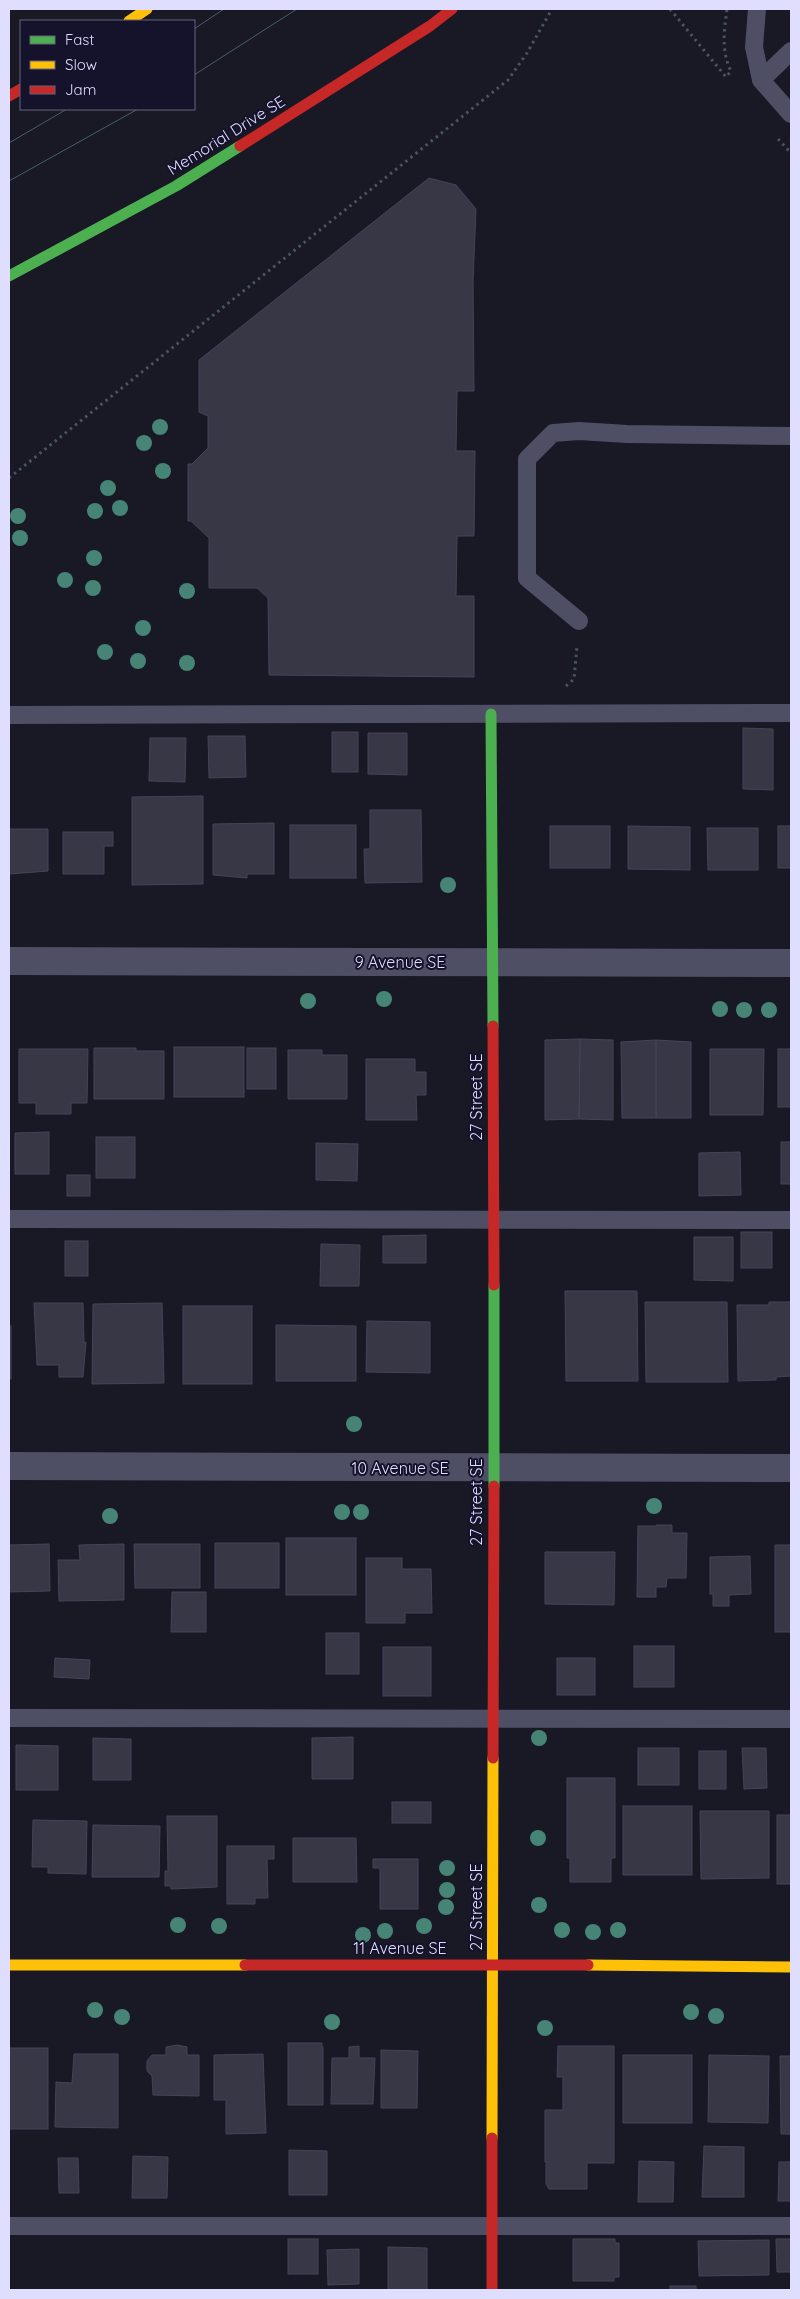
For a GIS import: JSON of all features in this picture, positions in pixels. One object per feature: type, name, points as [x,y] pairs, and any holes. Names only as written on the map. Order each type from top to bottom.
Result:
[{"type":"street","points":[[130,20],[147,9]]},
{"type":"street","name":"Memorial Drive SE","points":[[9,276],[176,186],[430,26],[452,9]]},
{"type":"street","points":[[9,96],[20,90]]},
{"type":"street","name":"27 Street SE","points":[[491,714],[494,1220],[492,1468],[494,1718],[492,2290]]},
{"type":"street","name":"9 Avenue SE","points":[[9,961],[791,964]]},
{"type":"street","name":"10 Avenue SE","points":[[9,1466],[791,1468]]},
{"type":"street","name":"11 Avenue SE","points":[[9,1965],[791,1967]]},
{"type":"lane","points":[[757,9],[754,47],[760,80],[791,114]]},
{"type":"lane","points":[[760,80],[791,51]]},
{"type":"lane","points":[[580,621],[526,578],[527,459],[553,433],[580,431],[627,434],[791,436]]},
{"type":"lane","points":[[9,716],[791,713]]},
{"type":"lane","points":[[9,1219],[791,1220]]},
{"type":"lane","points":[[9,1718],[791,1719]]},
{"type":"lane","points":[[9,2226],[791,2226]]},
{"type":"path","points":[[9,478],[508,80],[527,54],[552,9]]},
{"type":"path","points":[[670,9],[726,76],[731,72],[726,61],[723,39],[727,9]]},
{"type":"path","points":[[535,714],[574,679],[580,621]]},
{"type":"building","points":[[429,178],[456,185],[476,209],[473,282],[474,391],[457,391],[456,451],[475,451],[474,536],[457,536],[456,596],[474,596],[474,677],[269,675],[268,598],[257,588],[209,588],[209,538],[191,521],[188,521],[188,464],[192,464],[208,448],[208,416],[199,412],[199,360]]},
{"type":"building","points":[[743,728],[773,729],[773,790],[743,789]]},
{"type":"building","points":[[332,732],[358,732],[358,772],[332,772]]},
{"type":"building","points":[[368,733],[407,733],[407,775],[368,774]]},
{"type":"building","points":[[208,736],[245,736],[246,777],[209,778]]},
{"type":"building","points":[[150,738],[186,738],[185,782],[149,781]]},
{"type":"building","points":[[203,796],[203,884],[132,885],[132,797]]},
{"type":"building","points":[[370,810],[421,810],[422,882],[365,883],[364,849],[370,849]]},
{"type":"building","points":[[274,823],[274,874],[247,874],[247,878],[213,875],[213,824]]},
{"type":"building","points":[[290,825],[356,825],[356,878],[290,878]]},
{"type":"building","points":[[550,826],[610,826],[610,868],[550,868]]},
{"type":"building","points":[[628,826],[690,827],[690,870],[628,869]]},
{"type":"building","points":[[778,826],[791,826],[791,868],[778,868]]},
{"type":"building","points":[[707,828],[758,828],[758,870],[708,870]]},
{"type":"building","points":[[9,829],[48,829],[48,871],[9,874]]},
{"type":"building","points":[[63,832],[113,832],[113,846],[104,846],[104,874],[63,874]]},
{"type":"building","points":[[580,1039],[613,1040],[613,1120],[579,1119]]},
{"type":"building","points":[[580,1039],[579,1119],[545,1120],[545,1040]]},
{"type":"building","points":[[656,1040],[691,1042],[691,1118],[656,1118]]},
{"type":"building","points":[[656,1040],[656,1118],[622,1118],[621,1042]]},
{"type":"building","points":[[174,1047],[244,1047],[244,1097],[174,1097]]},
{"type":"building","points":[[94,1048],[136,1048],[136,1051],[164,1051],[164,1099],[94,1099]]},
{"type":"building","points":[[247,1048],[276,1048],[276,1089],[247,1089]]},
{"type":"building","points":[[19,1049],[88,1049],[87,1103],[71,1103],[71,1114],[36,1114],[36,1103],[19,1103]]},
{"type":"building","points":[[710,1049],[764,1049],[763,1115],[710,1115]]},
{"type":"building","points":[[778,1049],[791,1049],[791,1107],[778,1107]]},
{"type":"building","points":[[288,1050],[322,1050],[322,1055],[347,1055],[347,1099],[288,1099]]},
{"type":"building","points":[[366,1059],[415,1059],[415,1072],[426,1072],[426,1095],[416,1095],[417,1120],[366,1120]]},
{"type":"building","points":[[49,1132],[49,1174],[15,1174],[15,1133]]},
{"type":"building","points":[[96,1137],[135,1137],[135,1178],[96,1178]]},
{"type":"building","points":[[781,1142],[791,1142],[791,1184],[781,1184]]},
{"type":"building","points":[[316,1143],[358,1144],[357,1181],[316,1180]]},
{"type":"building","points":[[740,1152],[741,1195],[699,1196],[699,1153]]},
{"type":"building","points":[[67,1175],[90,1175],[90,1196],[67,1196]]},
{"type":"building","points":[[741,1232],[772,1232],[772,1268],[741,1268]]},
{"type":"building","points":[[426,1235],[426,1263],[383,1263],[383,1236]]},
{"type":"building","points":[[694,1237],[733,1237],[733,1281],[694,1280]]},
{"type":"building","points":[[65,1241],[88,1241],[88,1276],[65,1276]]},
{"type":"building","points":[[321,1244],[360,1245],[359,1286],[320,1286]]},
{"type":"building","points":[[565,1291],[637,1291],[638,1381],[566,1381]]},
{"type":"building","points":[[645,1302],[727,1302],[728,1382],[646,1382]]},
{"type":"building","points":[[769,1302],[791,1302],[791,1376],[776,1377],[776,1380],[738,1381],[737,1305],[769,1305]]},
{"type":"building","points":[[34,1303],[83,1303],[84,1343],[86,1342],[83,1377],[59,1377],[59,1365],[37,1365]]},
{"type":"building","points":[[162,1303],[164,1383],[92,1384],[93,1304]]},
{"type":"building","points":[[183,1306],[252,1306],[252,1384],[183,1384]]},
{"type":"building","points":[[367,1321],[430,1322],[430,1373],[366,1372]]},
{"type":"building","points":[[276,1325],[356,1326],[356,1381],[276,1381]]},
{"type":"building","points":[[9,1326],[11,1326],[11,1379],[9,1379]]},
{"type":"building","points":[[672,1525],[672,1533],[687,1533],[686,1578],[667,1578],[666,1587],[656,1587],[656,1597],[637,1597],[638,1526]]},
{"type":"building","points":[[286,1538],[356,1538],[356,1595],[286,1595]]},
{"type":"building","points":[[215,1543],[279,1543],[279,1588],[215,1588]]},
{"type":"building","points":[[49,1544],[50,1591],[9,1592],[9,1545]]},
{"type":"building","points":[[124,1544],[124,1600],[59,1601],[58,1560],[80,1560],[79,1545]]},
{"type":"building","points":[[134,1544],[200,1544],[200,1588],[135,1588]]},
{"type":"building","points":[[775,1545],[791,1545],[791,1632],[775,1632]]},
{"type":"building","points":[[545,1552],[615,1552],[614,1605],[545,1604]]},
{"type":"building","points":[[750,1556],[751,1594],[729,1595],[729,1606],[713,1606],[713,1594],[710,1594],[710,1557]]},
{"type":"building","points":[[366,1558],[402,1558],[402,1569],[431,1569],[432,1613],[405,1613],[405,1623],[366,1623]]},
{"type":"building","points":[[172,1592],[206,1592],[206,1632],[171,1632]]},
{"type":"building","points":[[326,1633],[359,1633],[359,1674],[326,1674]]},
{"type":"building","points":[[634,1646],[674,1646],[674,1687],[634,1687]]},
{"type":"building","points":[[383,1647],[431,1647],[431,1696],[383,1696]]},
{"type":"building","points":[[55,1658],[90,1660],[89,1679],[54,1677]]},
{"type":"building","points":[[557,1658],[595,1658],[595,1695],[557,1695]]},
{"type":"building","points":[[353,1737],[353,1779],[312,1779],[312,1738]]},
{"type":"building","points":[[93,1738],[131,1739],[131,1780],[93,1780]]},
{"type":"building","points":[[16,1745],[58,1746],[58,1790],[16,1790]]},
{"type":"building","points":[[638,1748],[679,1748],[679,1785],[638,1785]]},
{"type":"building","points":[[742,1748],[766,1748],[767,1788],[744,1789]]},
{"type":"building","points":[[699,1751],[726,1751],[726,1789],[699,1789]]},
{"type":"building","points":[[567,1778],[615,1778],[615,1858],[611,1858],[611,1882],[570,1882],[570,1858],[567,1858]]},
{"type":"building","points":[[392,1802],[431,1802],[431,1823],[392,1823]]},
{"type":"building","points":[[623,1806],[692,1806],[692,1875],[623,1875]]},
{"type":"building","points":[[700,1811],[769,1811],[769,1878],[701,1879]]},
{"type":"building","points":[[777,1815],[791,1815],[791,1884],[777,1884]]},
{"type":"building","points":[[167,1816],[217,1816],[217,1887],[171,1889],[171,1886],[165,1886],[165,1871],[168,1871]]},
{"type":"building","points":[[33,1820],[87,1821],[86,1874],[48,1873],[48,1867],[32,1867]]},
{"type":"building","points":[[93,1825],[160,1826],[159,1877],[92,1877]]},
{"type":"building","points":[[293,1838],[356,1838],[357,1882],[293,1882]]},
{"type":"building","points":[[227,1846],[274,1846],[274,1859],[267,1859],[268,1898],[255,1898],[255,1904],[227,1904]]},
{"type":"building","points":[[373,1859],[418,1859],[418,1909],[380,1909],[380,1868],[373,1868]]},
{"type":"building","points":[[288,2043],[322,2043],[323,2105],[288,2105]]},
{"type":"building","points":[[177,2045],[187,2047],[187,2055],[199,2055],[199,2096],[153,2095],[152,2076],[147,2071],[147,2061],[152,2055],[166,2055],[166,2047]]},
{"type":"building","points":[[359,2046],[359,2058],[375,2058],[373,2104],[331,2104],[332,2058],[349,2058],[349,2047]]},
{"type":"building","points":[[558,2046],[614,2046],[614,2163],[587,2163],[587,2189],[549,2189],[546,2184],[545,2110],[563,2110],[563,2077],[557,2077]]},
{"type":"building","points":[[9,2048],[48,2048],[48,2129],[9,2129]]},
{"type":"building","points":[[381,2050],[418,2051],[417,2108],[381,2108]]},
{"type":"building","points":[[74,2054],[118,2054],[118,2128],[55,2127],[56,2082],[72,2083]]},
{"type":"building","points":[[263,2054],[266,2133],[226,2134],[226,2100],[214,2100],[214,2055]]},
{"type":"building","points":[[623,2055],[692,2055],[692,2123],[623,2123]]},
{"type":"building","points":[[709,2055],[769,2056],[768,2123],[708,2122]]},
{"type":"building","points":[[780,2056],[791,2056],[791,2134],[781,2134]]},
{"type":"building","points":[[704,2146],[744,2147],[744,2197],[702,2197]]},
{"type":"building","points":[[289,2150],[327,2151],[327,2195],[289,2195]]},
{"type":"building","points":[[133,2156],[168,2157],[167,2198],[132,2198]]},
{"type":"building","points":[[58,2158],[78,2158],[79,2193],[59,2193]]},
{"type":"building","points":[[639,2161],[674,2162],[673,2202],[638,2202]]},
{"type":"building","points":[[779,2162],[791,2162],[791,2201],[778,2201]]},
{"type":"building","points":[[288,2239],[318,2239],[318,2274],[288,2274]]},
{"type":"building","points":[[573,2239],[615,2239],[615,2243],[619,2243],[619,2277],[614,2277],[614,2281],[573,2281]]},
{"type":"building","points":[[776,2239],[791,2239],[791,2272],[777,2272]]},
{"type":"building","points":[[769,2240],[769,2275],[699,2276],[698,2241]]},
{"type":"building","points":[[388,2247],[427,2248],[427,2290],[388,2290]]},
{"type":"building","points":[[359,2249],[359,2284],[328,2285],[327,2250]]},
{"type":"building","points":[[670,2286],[696,2286],[696,2290],[670,2290]]},
{"type":"tram line","points":[[195,28],[224,9]]},
{"type":"tram line","points":[[195,74],[297,9]]},
{"type":"tram line","points":[[9,143],[65,110]]},
{"type":"tram line","points":[[9,181],[136,110]]},
{"type":"traffic: fast","points":[[9,276],[176,186],[240,146]]},
{"type":"traffic: fast","points":[[491,714],[493,1026]]},
{"type":"traffic: fast","points":[[494,1285],[494,1486]]},
{"type":"traffic: slow","points":[[130,20],[147,9]]},
{"type":"traffic: slow","points":[[492,2138],[493,1758]]},
{"type":"traffic: slow","points":[[9,1965],[245,1965]]},
{"type":"traffic: slow","points":[[588,1965],[791,1967]]},
{"type":"traffic: jam","points":[[240,146],[430,26],[452,9]]},
{"type":"traffic: jam","points":[[9,96],[20,90]]},
{"type":"traffic: jam","points":[[493,1026],[494,1285]]},
{"type":"traffic: jam","points":[[493,1758],[494,1486]]},
{"type":"traffic: jam","points":[[245,1965],[588,1965]]},
{"type":"traffic: jam","points":[[492,2138],[492,2290]]}]
